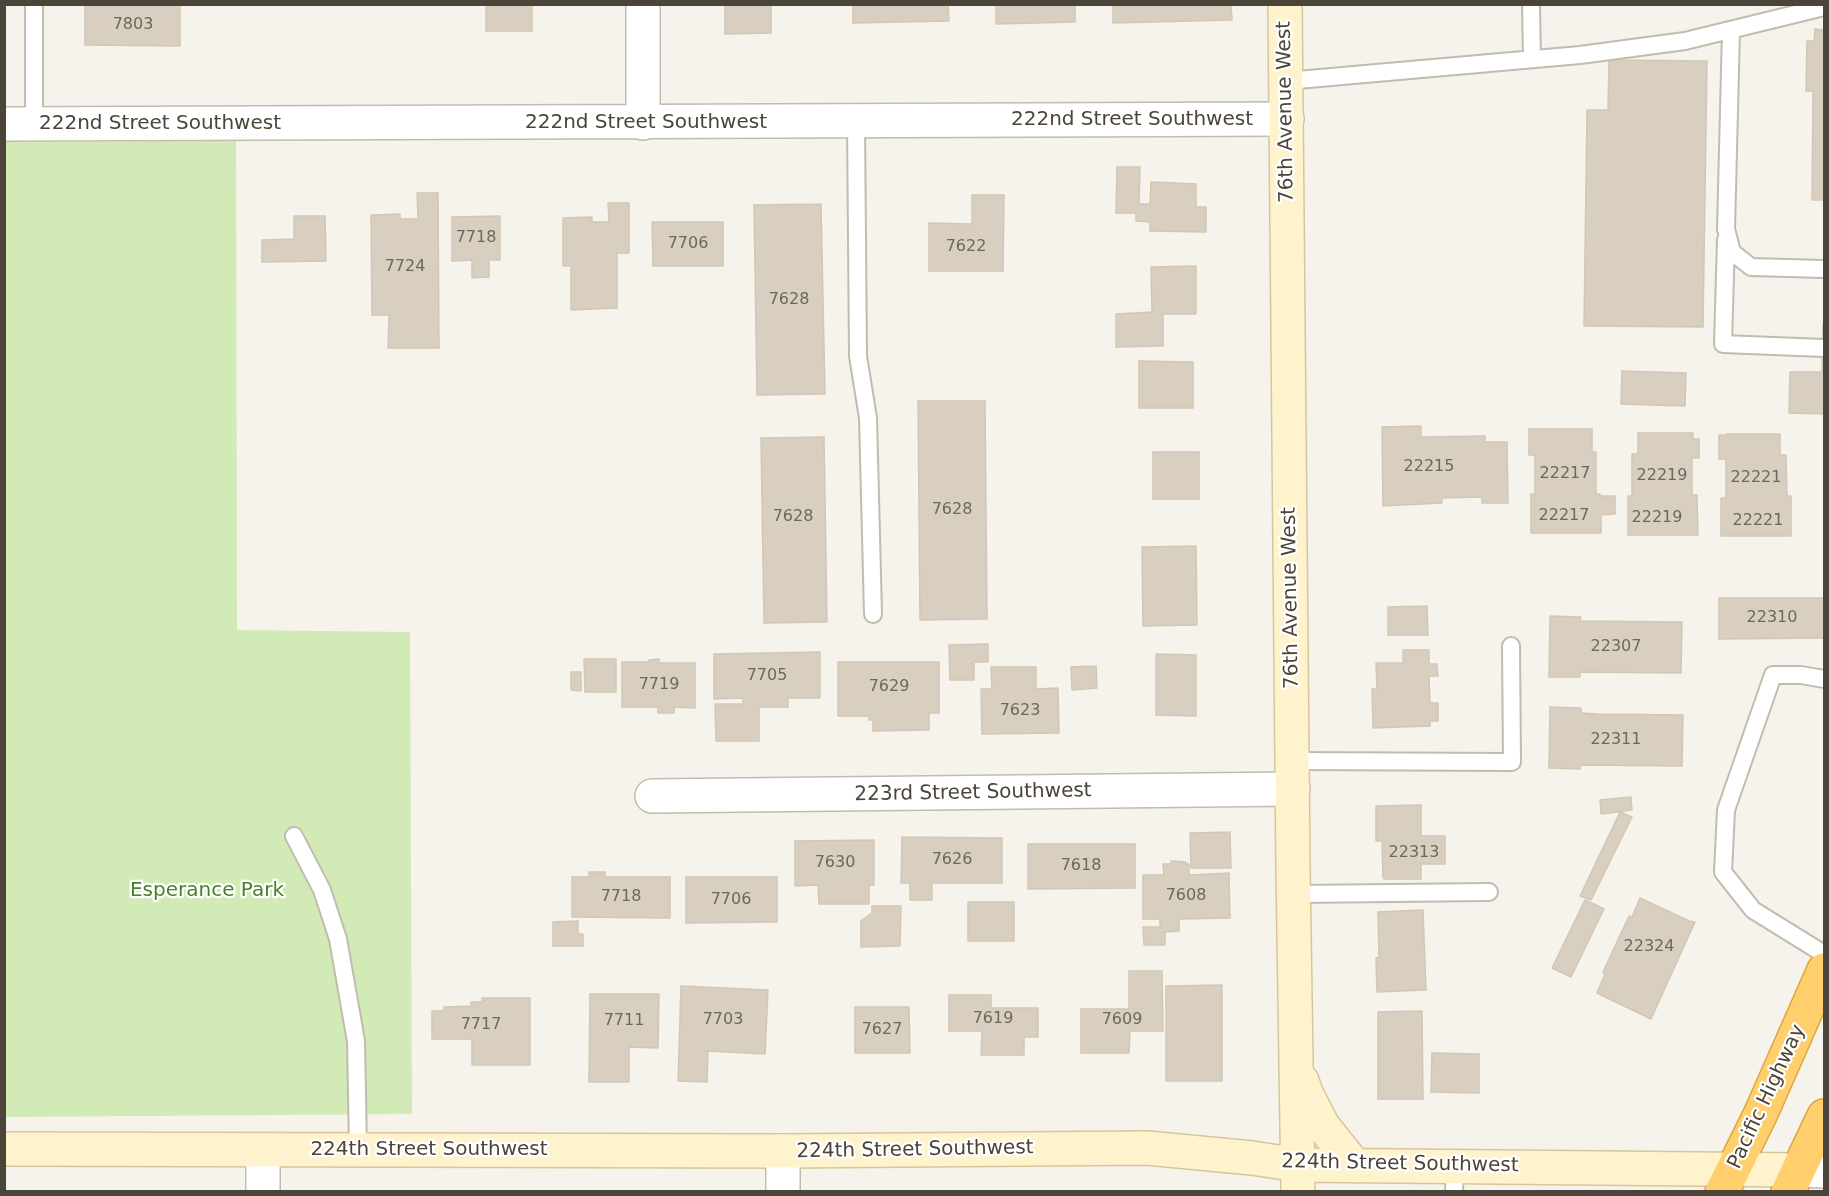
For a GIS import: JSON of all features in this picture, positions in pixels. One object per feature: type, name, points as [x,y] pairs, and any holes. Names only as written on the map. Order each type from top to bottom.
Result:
[{"type":"highway","name":"Pacific Highway","points":[[1728,1180],[1824,970]]},
{"type":"highway","points":[[1804,1177],[1824,1116]]},
{"type":"street","points":[[643,4],[644,123]]},
{"type":"street","name":"76th Avenue West","points":[[1285,4],[1299,1178]]},
{"type":"street","name":"222nd Street Southwest","points":[[19,124],[1287,119]]},
{"type":"street","name":"223rd Street Southwest","points":[[652,796],[1293,775]]},
{"type":"street","points":[[1297,1066],[1306,1095],[1323,1126],[1355,1166]]},
{"type":"street","name":"224th Street Southwest","points":[[4,1149],[783,1151],[1147,1148],[1252,1158],[1299,1178],[1355,1166],[1455,1179],[1728,1180],[1804,1177]]},
{"type":"street","points":[[263,1150],[263,1191]]},
{"type":"street","points":[[783,1151],[783,1191]]},
{"type":"lane","points":[[19,124],[34,4]]},
{"type":"lane","points":[[1530,4],[1532,59]]},
{"type":"lane","points":[[1286,81],[1580,55],[1685,41],[1824,7]]},
{"type":"lane","points":[[1731,31],[1723,344],[1824,348]]},
{"type":"lane","points":[[856,122],[858,356],[868,418],[873,614]]},
{"type":"lane","points":[[1726,229],[1732,252],[1751,267],[1824,270]]},
{"type":"lane","points":[[1293,775],[1512,762],[1511,646]]},
{"type":"lane","points":[[1824,679],[1801,675],[1773,675],[1726,810],[1723,872],[1753,910],[1824,954]]},
{"type":"lane","points":[[294,836],[321,890],[338,939],[356,1041],[358,1149]]},
{"type":"lane","points":[[1294,894],[1489,892]]},
{"type":"green space","name":"Esperance Park","points":[[236,141],[237,630],[410,632],[412,1114],[5,1117],[5,142]]},
{"type":"building","points":[[85,4],[180,4],[180,46],[85,45]]},
{"type":"building","points":[[486,4],[532,4],[532,31],[486,31]]},
{"type":"building","points":[[725,4],[771,4],[771,33],[725,34]]},
{"type":"building","points":[[853,4],[948,4],[949,21],[853,23]]},
{"type":"building","points":[[996,4],[1075,4],[1075,22],[996,24]]},
{"type":"building","points":[[1113,4],[1231,4],[1232,20],[1113,23]]},
{"type":"building","points":[[1815,29],[1824,30],[1824,200],[1812,200],[1813,91],[1806,91],[1807,41],[1814,41]]},
{"type":"building","points":[[1609,60],[1707,61],[1703,327],[1584,326],[1587,110],[1608,110]]},
{"type":"building","points":[[1117,167],[1140,167],[1139,204],[1150,204],[1151,182],[1196,184],[1196,207],[1206,207],[1206,232],[1150,231],[1150,222],[1136,221],[1136,213],[1116,213]]},
{"type":"building","points":[[417,193],[438,193],[439,348],[388,348],[389,315],[372,315],[371,215],[400,214],[400,219],[418,219]]},
{"type":"building","points":[[972,195],[1004,195],[1003,271],[929,271],[929,223],[972,224]]},
{"type":"building","points":[[608,203],[629,203],[629,253],[617,253],[617,308],[571,310],[571,266],[563,266],[563,218],[592,217],[592,222],[609,222]]},
{"type":"building","points":[[821,204],[825,394],[757,395],[754,205]]},
{"type":"building","points":[[294,216],[325,216],[326,261],[262,262],[262,240],[294,239]]},
{"type":"building","points":[[500,216],[500,260],[489,260],[489,277],[472,278],[472,260],[452,261],[452,217]]},
{"type":"building","points":[[652,222],[723,222],[723,266],[653,266]]},
{"type":"building","points":[[1196,266],[1196,314],[1163,314],[1163,346],[1116,347],[1116,314],[1152,312],[1151,267]]},
{"type":"building","points":[[1823,324],[1824,372],[1822,372]]},
{"type":"building","points":[[1139,361],[1193,362],[1193,408],[1139,408]]},
{"type":"building","points":[[1622,371],[1686,373],[1685,406],[1621,404]]},
{"type":"building","points":[[1790,372],[1824,372],[1824,414],[1789,413]]},
{"type":"building","points":[[918,401],[985,401],[987,619],[920,620]]},
{"type":"building","points":[[1421,426],[1421,437],[1485,436],[1485,442],[1507,442],[1508,503],[1482,503],[1482,497],[1442,498],[1442,503],[1383,506],[1382,427]]},
{"type":"building","points":[[1529,429],[1592,429],[1592,452],[1596,452],[1596,494],[1615,496],[1615,514],[1601,515],[1601,533],[1531,533],[1531,494],[1535,494],[1535,455],[1529,455]]},
{"type":"building","points":[[1638,433],[1693,433],[1693,439],[1699,439],[1699,458],[1692,458],[1692,495],[1697,495],[1698,535],[1628,535],[1628,496],[1632,496],[1632,454],[1638,454]]},
{"type":"building","points":[[1780,434],[1780,455],[1786,455],[1787,496],[1791,496],[1791,536],[1721,536],[1721,498],[1726,498],[1726,459],[1719,459],[1719,435]]},
{"type":"building","points":[[824,437],[827,622],[764,623],[761,438]]},
{"type":"building","points":[[1153,452],[1199,452],[1199,499],[1153,499]]},
{"type":"building","points":[[1196,546],[1197,625],[1143,626],[1142,547]]},
{"type":"building","points":[[1719,598],[1824,598],[1824,638],[1719,639]]},
{"type":"building","points":[[1427,606],[1428,635],[1388,635],[1388,607]]},
{"type":"building","points":[[1550,616],[1581,617],[1580,621],[1682,622],[1681,673],[1580,672],[1580,677],[1549,677]]},
{"type":"building","points":[[988,644],[988,662],[974,662],[974,680],[950,680],[949,645]]},
{"type":"building","points":[[1403,650],[1429,650],[1429,664],[1437,664],[1438,676],[1429,676],[1430,703],[1438,703],[1438,721],[1430,721],[1430,726],[1373,728],[1372,689],[1377,689],[1376,663],[1403,663]]},
{"type":"building","points":[[820,652],[820,698],[788,698],[788,707],[759,707],[759,741],[716,741],[715,704],[743,704],[743,698],[714,699],[714,654]]},
{"type":"building","points":[[1156,654],[1196,655],[1196,716],[1156,715]]},
{"type":"building","points":[[584,659],[616,659],[616,692],[585,692]]},
{"type":"building","points":[[659,659],[659,663],[695,663],[695,708],[674,707],[674,713],[658,713],[658,707],[622,707],[622,662],[649,662],[649,660]]},
{"type":"building","points":[[838,662],[939,662],[939,713],[929,713],[929,730],[873,731],[873,720],[869,720],[869,716],[838,716]]},
{"type":"building","points":[[1096,666],[1097,688],[1072,690],[1071,667]]},
{"type":"building","points":[[991,667],[1036,667],[1036,689],[1058,688],[1059,733],[982,734],[981,689],[992,689]]},
{"type":"building","points":[[571,672],[581,672],[581,691],[571,690]]},
{"type":"building","points":[[1550,707],[1581,708],[1581,713],[1597,714],[1683,715],[1682,766],[1580,765],[1580,769],[1549,768]]},
{"type":"building","points":[[1631,797],[1632,810],[1601,814],[1600,800]]},
{"type":"building","points":[[1421,805],[1421,836],[1445,836],[1445,864],[1421,864],[1421,879],[1384,879],[1382,841],[1376,841],[1376,806]]},
{"type":"building","points":[[1620,812],[1632,817],[1591,900],[1580,896]]},
{"type":"building","points":[[1230,832],[1231,868],[1191,868],[1190,833]]},
{"type":"building","points":[[902,837],[1002,838],[1002,883],[932,883],[932,900],[910,900],[910,883],[901,883]]},
{"type":"building","points":[[874,840],[874,885],[869,885],[869,904],[819,904],[818,885],[795,886],[795,841]]},
{"type":"building","points":[[1028,844],[1135,844],[1135,888],[1028,889]]},
{"type":"building","points":[[1171,861],[1189,864],[1189,875],[1229,873],[1230,918],[1179,919],[1179,931],[1165,932],[1165,945],[1144,945],[1143,927],[1160,927],[1160,919],[1143,919],[1143,875],[1164,875],[1163,864],[1171,864]]},
{"type":"building","points":[[589,872],[605,872],[605,877],[670,877],[670,918],[572,917],[572,877],[589,877]]},
{"type":"building","points":[[686,877],[777,877],[777,922],[686,923]]},
{"type":"building","points":[[1640,898],[1695,922],[1651,1019],[1597,993],[1605,974],[1603,972]]},
{"type":"building","points":[[1585,900],[1604,909],[1571,977],[1552,968]]},
{"type":"building","points":[[968,902],[1014,902],[1014,941],[968,941]]},
{"type":"building","points":[[872,906],[901,906],[900,946],[861,947],[861,921],[872,913]]},
{"type":"building","points":[[1423,910],[1426,990],[1377,992],[1378,912]]},
{"type":"building","points":[[578,921],[578,934],[583,934],[583,946],[553,946],[553,922]]},
{"type":"building","points":[[1129,971],[1162,971],[1163,1031],[1130,1031],[1129,1053],[1081,1053],[1081,1009],[1129,1009]]},
{"type":"building","points":[[1222,985],[1222,1081],[1166,1081],[1166,986]]},
{"type":"building","points":[[681,986],[768,990],[765,1054],[708,1051],[707,1082],[678,1081]]},
{"type":"building","points":[[590,994],[659,994],[658,1048],[629,1047],[629,1082],[589,1082]]},
{"type":"building","points":[[949,995],[991,995],[991,1008],[1038,1008],[1038,1037],[1024,1037],[1024,1055],[981,1055],[982,1031],[949,1031]]},
{"type":"building","points":[[482,998],[530,998],[530,1065],[472,1065],[472,1039],[432,1039],[432,1011],[444,1011],[444,1007],[471,1006],[471,1002],[482,1002]]},
{"type":"building","points":[[855,1007],[909,1007],[910,1053],[855,1053]]},
{"type":"building","points":[[1422,1011],[1423,1099],[1378,1099],[1378,1012]]},
{"type":"building","points":[[1432,1053],[1479,1054],[1479,1093],[1431,1092]]}]
